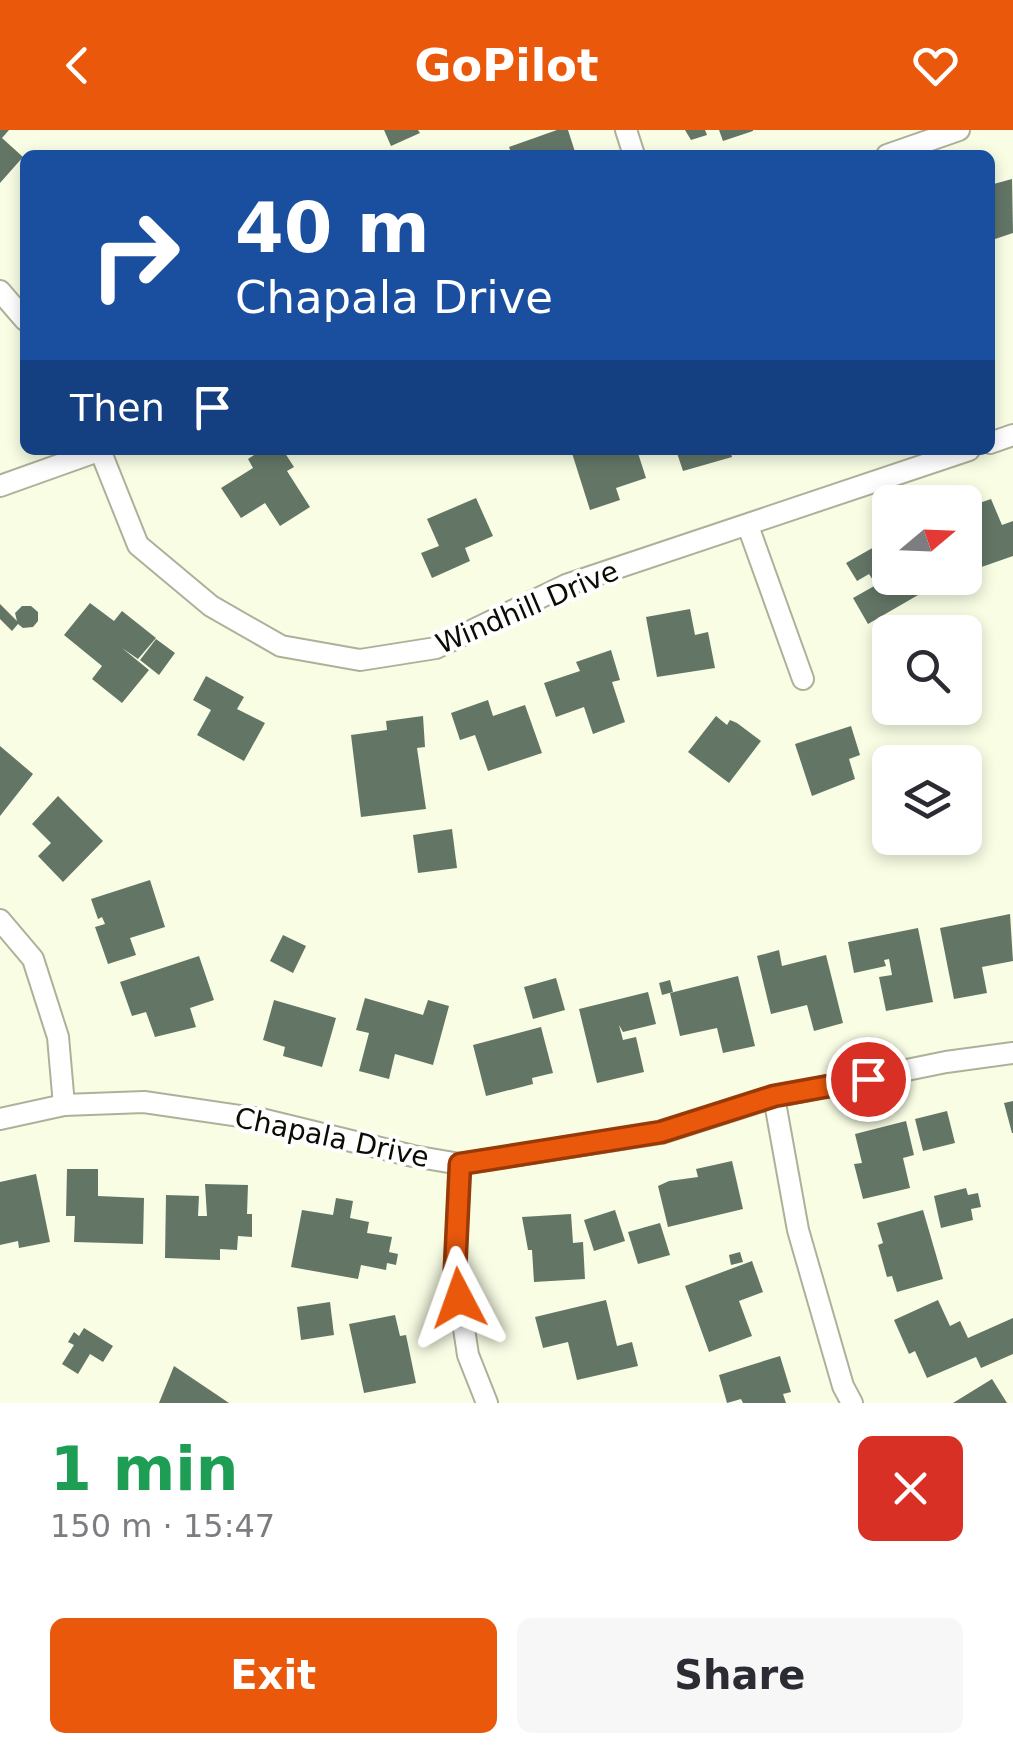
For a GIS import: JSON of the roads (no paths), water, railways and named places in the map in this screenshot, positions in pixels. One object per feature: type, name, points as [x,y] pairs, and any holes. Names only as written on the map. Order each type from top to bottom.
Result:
[{"type":"street","points":[[901,150],[959,130]]},
{"type":"street","points":[[0,291],[20,314]]},
{"type":"street","points":[[0,486],[86,455]]},
{"type":"street","name":"Windhill Drive","points":[[102,455],[138,545],[211,606],[282,646],[360,660],[436,648],[566,586],[954,455]]},
{"type":"street","points":[[748,526],[803,679]]},
{"type":"street","points":[[0,920],[32,958],[58,1037],[64,1105]]},
{"type":"street","name":"Chapala Drive","points":[[0,1119],[64,1105],[144,1102],[261,1119],[460,1164],[661,1132],[774,1096],[946,1062],[1013,1053]]},
{"type":"street","points":[[774,1096],[798,1230],[842,1386],[852,1403]]},
{"type":"street","points":[[460,1164],[455,1269],[468,1355],[487,1403]]}]
